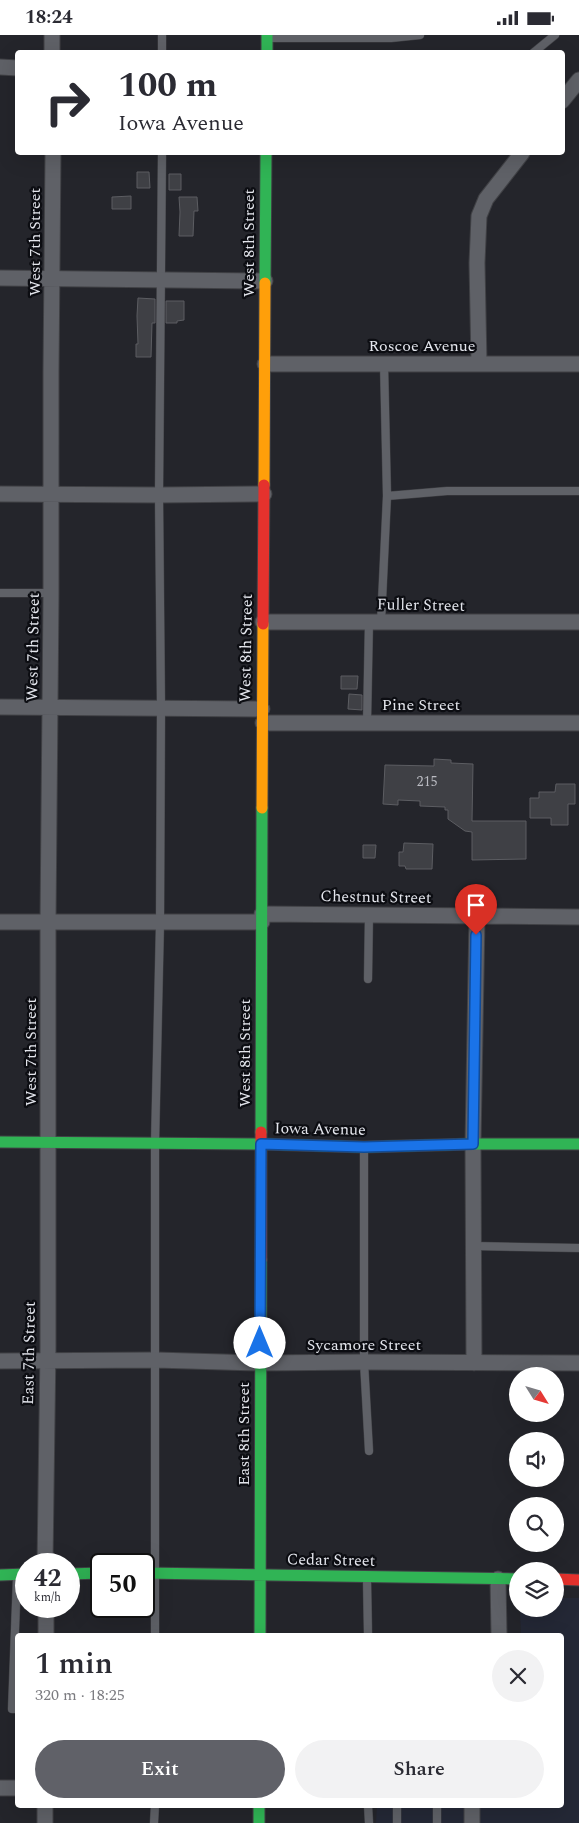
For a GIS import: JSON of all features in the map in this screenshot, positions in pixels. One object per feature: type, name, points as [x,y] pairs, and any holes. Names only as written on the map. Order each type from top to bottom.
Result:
[{"type":"main road","points":[[267,36],[267,50]]},
{"type":"main road","name":"West 8th Street","points":[[261,1144],[266,155]]},
{"type":"main road","name":"Iowa Avenue","points":[[0,1142],[261,1144],[364,1147],[579,1144]]},
{"type":"main road","name":"East 8th Street","points":[[260,1633],[261,1144]]},
{"type":"main road","name":"Cedar Street","points":[[155,1573],[509,1579]]},
{"type":"main road","points":[[0,1575],[15,1574]]},
{"type":"main road","points":[[564,1579],[579,1580]]},
{"type":"main road","points":[[259,1808],[259,1823]]},
{"type":"street","points":[[52,35],[52,50]]},
{"type":"street","points":[[0,67],[15,68]]},
{"type":"street","points":[[565,97],[579,80]]},
{"type":"street","name":"West 7th Street","points":[[48,1143],[53,155]]},
{"type":"street","points":[[478,364],[477,263],[479,216],[486,199],[520,155]]},
{"type":"street","points":[[0,278],[265,281]]},
{"type":"street","name":"Roscoe Avenue","points":[[265,364],[579,364]]},
{"type":"street","points":[[0,494],[264,494]]},
{"type":"street","name":"Fuller Street","points":[[263,622],[579,622]]},
{"type":"street","name":"Pine Street","points":[[0,707],[161,708],[367,723],[579,723]]},
{"type":"street","name":"Chestnut Street","points":[[0,922],[160,923],[369,915],[579,917]]},
{"type":"street","points":[[474,1363],[473,1144],[477,917]]},
{"type":"street","name":"East 7th Street","points":[[45,1553],[48,1143]]},
{"type":"street","name":"Sycamore Street","points":[[0,1361],[156,1360],[260,1363],[364,1361],[579,1363]]},
{"type":"street","points":[[498,1579],[499,1633]]},
{"type":"street","points":[[46,1618],[46,1633]]},
{"type":"street","points":[[0,1788],[15,1788]]},
{"type":"street","points":[[45,1808],[45,1823]]},
{"type":"street","points":[[472,1808],[472,1823]]},
{"type":"lane","points":[[162,35],[162,50]]},
{"type":"lane","points":[[267,36],[391,38],[420,35]]},
{"type":"lane","points":[[536,50],[555,35]]},
{"type":"lane","points":[[151,1553],[156,1360],[155,1144],[160,923],[161,708],[159,495],[162,155]]},
{"type":"lane","points":[[367,723],[387,496],[384,363]]},
{"type":"lane","points":[[387,496],[447,491],[579,491]]},
{"type":"lane","points":[[0,593],[51,593]]},
{"type":"lane","points":[[368,979],[369,915]]},
{"type":"lane","points":[[364,1147],[364,1361],[369,1451]]},
{"type":"lane","points":[[474,1246],[579,1247]]},
{"type":"lane","points":[[368,1577],[368,1633]]},
{"type":"lane","points":[[17,1633],[18,1618]]},
{"type":"lane","points":[[154,1618],[155,1633]]},
{"type":"lane","points":[[15,1664],[12,1709],[15,1709]]},
{"type":"lane","points":[[154,1823],[155,1808]]},
{"type":"lane","points":[[368,1808],[368,1823]]},
{"type":"lane","points":[[397,1823],[398,1808]]},
{"type":"lane","points":[[437,1823],[438,1808]]},
{"type":"shaded area","points":[[564,1598],[579,1598],[579,1823],[376,1823],[377,1808],[564,1808],[564,1633],[521,1633],[520,1617],[564,1617]]},
{"type":"building","points":[[137,172],[149,172],[150,188],[137,188]]},
{"type":"building","points":[[169,174],[181,174],[181,190],[169,190]]},
{"type":"building","points":[[131,196],[131,209],[112,209],[112,197]]},
{"type":"building","points":[[179,197],[197,197],[198,211],[194,211],[193,236],[179,236]]},
{"type":"building","points":[[138,298],[155,299],[155,323],[152,323],[151,357],[136,357],[136,344],[138,344]]},
{"type":"building","points":[[166,301],[184,301],[184,320],[177,321],[177,323],[166,323]]},
{"type":"building","points":[[341,676],[358,676],[357,689],[341,689]]},
{"type":"building","points":[[349,694],[362,695],[362,710],[348,709]]},
{"type":"building","points":[[434,759],[451,760],[451,763],[473,764],[472,821],[526,821],[526,859],[472,860],[472,832],[465,831],[448,819],[448,810],[445,810],[445,807],[420,806],[420,801],[398,800],[398,805],[383,804],[385,765],[434,766]]},
{"type":"building","points":[[556,784],[575,784],[575,804],[568,804],[568,825],[551,825],[551,818],[530,818],[530,798],[539,798],[539,792],[555,792]]},
{"type":"building","points":[[404,843],[433,844],[432,869],[406,869],[405,866],[399,866],[399,852],[403,852]]},
{"type":"building","points":[[363,845],[376,845],[375,858],[363,858]]},
{"type":"traffic: fast","points":[[267,35],[267,50]]},
{"type":"traffic: fast","points":[[265,283],[266,155]]},
{"type":"traffic: fast","points":[[261,1132],[262,808]]},
{"type":"traffic: fast","points":[[0,1142],[261,1144],[364,1147],[579,1144]]},
{"type":"traffic: fast","points":[[260,1633],[261,1260]]},
{"type":"traffic: fast","points":[[80,1574],[90,1573]]},
{"type":"traffic: fast","points":[[155,1573],[509,1579]]},
{"type":"traffic: fast","points":[[0,1575],[15,1574]]},
{"type":"traffic: fast","points":[[259,1808],[259,1823]]},
{"type":"traffic: slow","points":[[264,485],[265,283]]},
{"type":"traffic: slow","points":[[262,808],[263,624]]},
{"type":"traffic: jam","points":[[263,624],[264,485]]},
{"type":"traffic: jam","points":[[261,1132],[261,1260]]},
{"type":"traffic: jam","points":[[564,1579],[579,1580]]},
{"type":"route","points":[[260,1343],[261,1144],[364,1147],[473,1144],[476,935]]}]
